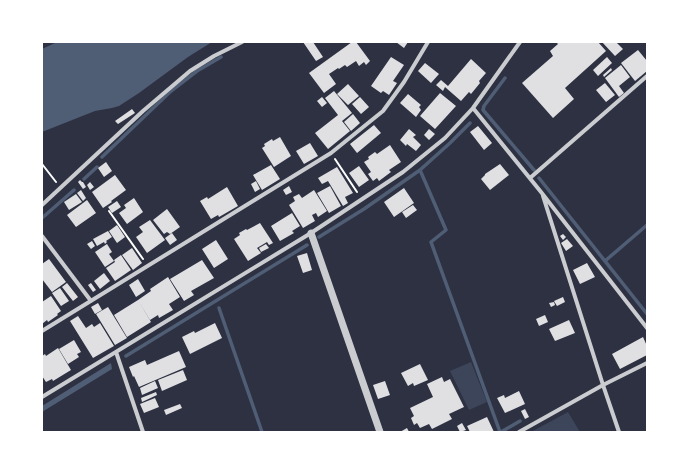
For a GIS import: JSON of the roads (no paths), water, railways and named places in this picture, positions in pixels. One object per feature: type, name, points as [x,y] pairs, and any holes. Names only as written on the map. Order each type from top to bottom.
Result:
[{"type":"street","points":[[42,205],[143,111],[190,71],[214,56],[242,42]]},
{"type":"street","points":[[42,331],[331,153],[383,111],[404,82],[428,42]]},
{"type":"street","points":[[42,397],[311,232],[403,172],[445,138],[473,108],[520,42]]},
{"type":"street","points":[[530,178],[647,76]]},
{"type":"street","points":[[473,108],[530,178],[647,328]]},
{"type":"street","points":[[541,192],[619,432]]},
{"type":"street","points":[[311,232],[380,432]]},
{"type":"street","points":[[42,236],[91,301]]},
{"type":"street","points":[[116,352],[143,432]]},
{"type":"street","points":[[519,432],[603,385],[647,363]]},
{"type":"waterway","points":[[102,157],[171,91],[197,71],[221,57]]},
{"type":"waterway","points":[[505,78],[484,106],[483,110],[534,170]]},
{"type":"waterway","points":[[319,237],[364,209],[420,170],[470,123]]},
{"type":"waterway","points":[[84,179],[97,167]]},
{"type":"waterway","points":[[420,170],[446,230],[431,242],[500,432]]},
{"type":"waterway","points":[[539,178],[647,314]]},
{"type":"waterway","points":[[42,218],[74,190]]},
{"type":"waterway","points":[[605,261],[647,225]]},
{"type":"waterway","points":[[126,356],[307,245]]},
{"type":"waterway","points":[[219,308],[262,432]]},
{"type":"waterway","points":[[501,432],[520,421]]}]
